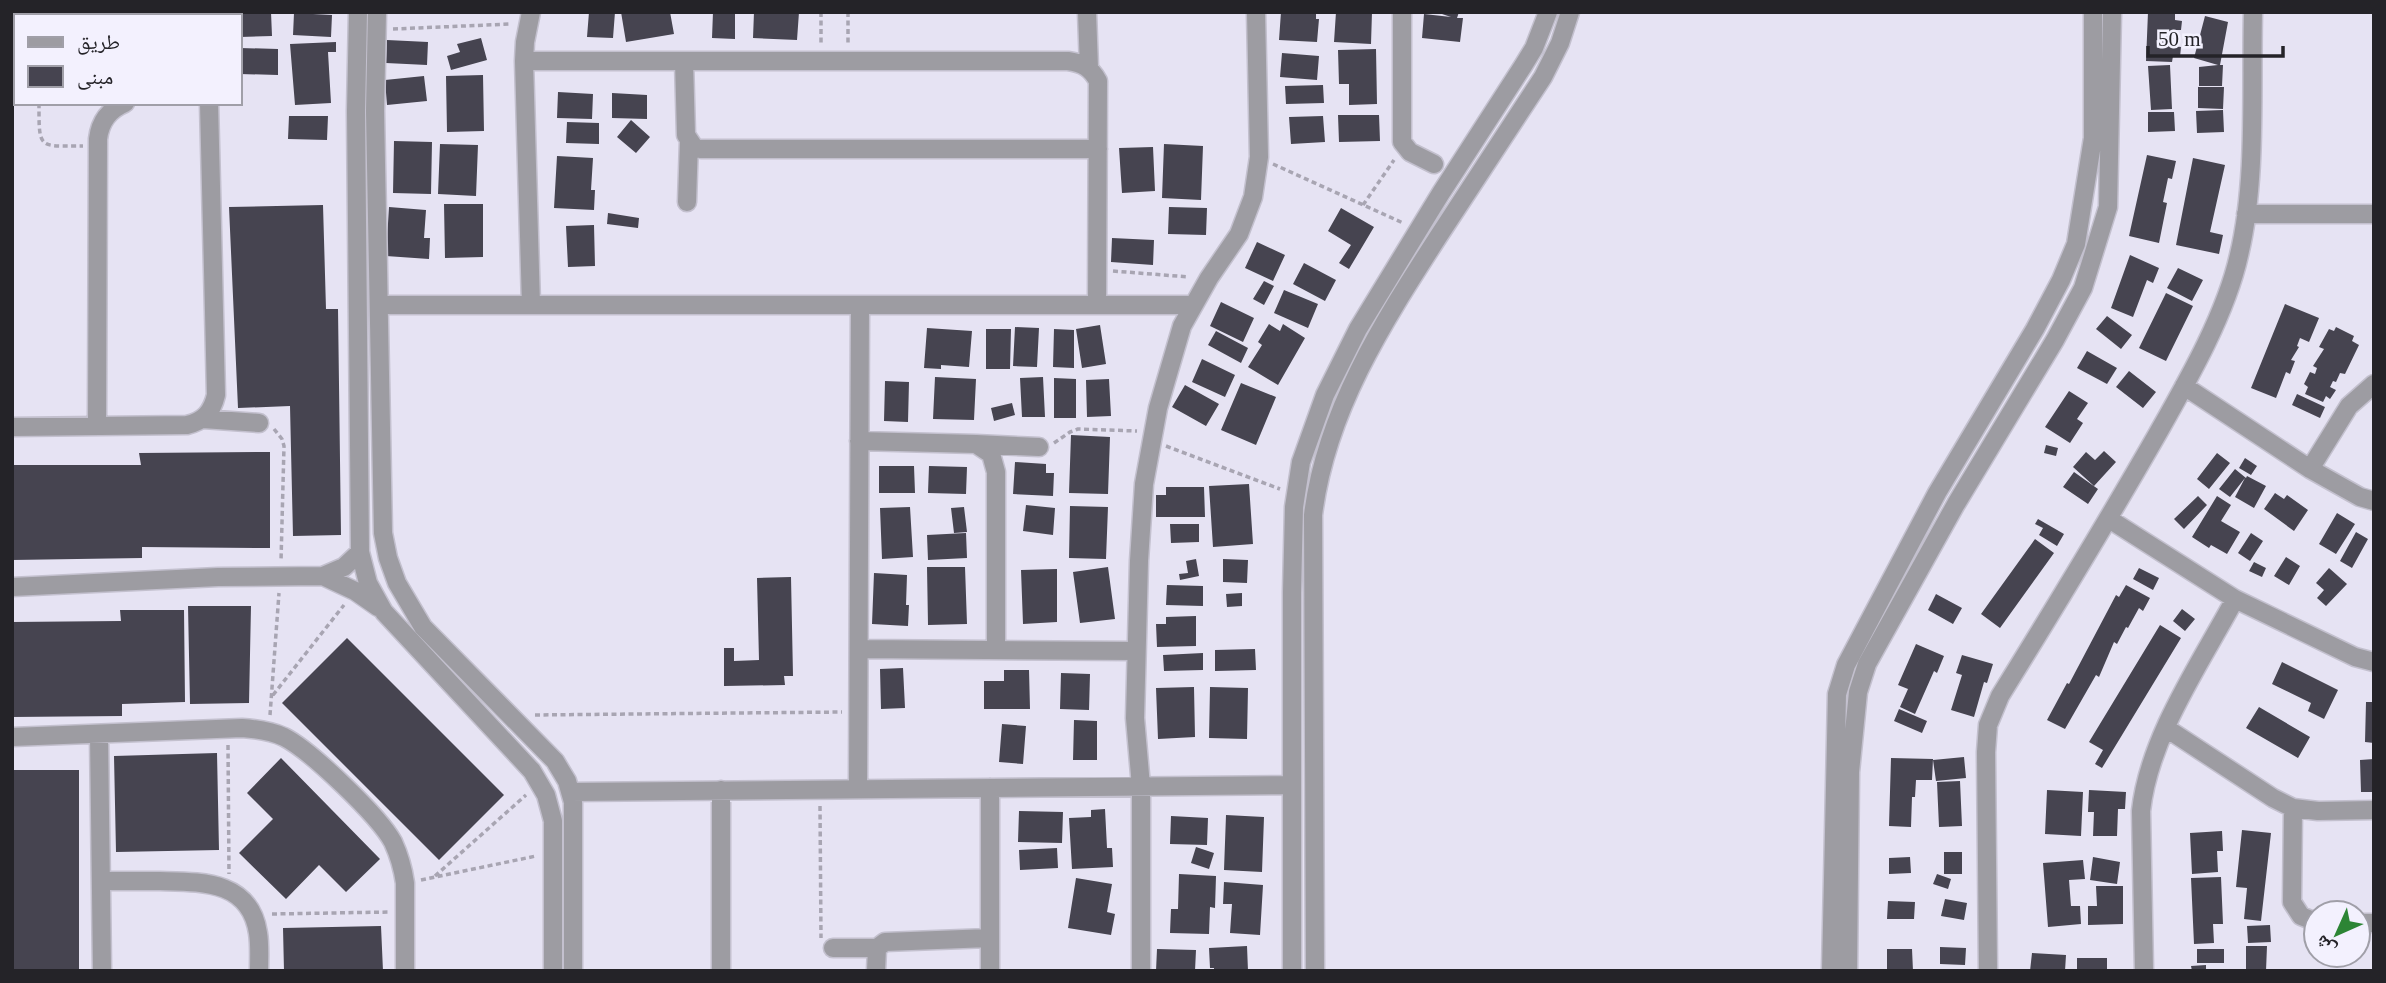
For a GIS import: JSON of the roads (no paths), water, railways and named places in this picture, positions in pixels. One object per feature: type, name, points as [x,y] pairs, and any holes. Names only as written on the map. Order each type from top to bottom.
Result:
[{"type":"street","points":[[358,12],[356,111],[360,552],[368,583],[384,612]]},
{"type":"street","points":[[1087,12],[1089,68]]},
{"type":"street","points":[[1141,971],[1140,786],[1135,718],[1140,523],[1152,436],[1174,348],[1192,305],[1233,243],[1253,197],[1259,157],[1256,12]]},
{"type":"street","points":[[1402,12],[1402,142],[1410,152],[1434,164]]},
{"type":"street","points":[[1292,971],[1292,593],[1295,494],[1306,445],[1340,362],[1418,230],[1534,48],[1548,12]]},
{"type":"street","points":[[1314,971],[1313,515],[1316,488],[1330,436],[1352,383],[1393,306],[1543,77],[1560,43],[1570,12]]},
{"type":"street","points":[[1831,971],[1837,694],[1846,665],[1937,493],[2035,329],[2061,280],[2076,244],[2093,138],[2093,12]]},
{"type":"street","points":[[1848,971],[1850,772],[1858,692],[1867,664],[1956,504],[2061,330],[2083,288],[2108,207],[2112,12]]},
{"type":"street","points":[[1988,971],[1988,725],[2000,696],[2109,519],[2184,386],[2230,289],[2246,214],[2253,12]]},
{"type":"street","points":[[529,18],[524,61],[531,305]]},
{"type":"street","points":[[377,21],[375,111],[381,507],[388,558],[408,606],[423,627],[555,761],[568,781],[571,792],[573,971]]},
{"type":"street","points":[[524,61],[1068,61],[1083,64],[1098,81],[1097,305]]},
{"type":"street","points":[[684,61],[685,128],[689,141],[687,202]]},
{"type":"street","points":[[96,426],[98,146],[102,122],[113,109],[121,105]]},
{"type":"street","points":[[203,419],[216,395],[209,105]]},
{"type":"street","points":[[356,111],[375,111]]},
{"type":"street","points":[[689,141],[694,146],[708,150],[1098,149]]},
{"type":"street","points":[[2246,214],[2374,214]]},
{"type":"street","points":[[380,305],[1192,305]]},
{"type":"street","points":[[858,789],[860,305]]},
{"type":"street","points":[[2310,469],[2349,406],[2374,384]]},
{"type":"street","points":[[2184,386],[2310,469],[2360,497],[2374,501]]},
{"type":"street","points":[[12,427],[187,425],[203,419],[260,423]]},
{"type":"street","points":[[859,441],[1039,447]]},
{"type":"street","points":[[976,443],[991,454],[995,463],[996,650]]},
{"type":"street","points":[[1937,493],[1956,504]]},
{"type":"street","points":[[2109,519],[2235,599],[2355,657],[2374,662]]},
{"type":"street","points":[[12,587],[323,576],[344,567],[360,552]]},
{"type":"street","points":[[323,576],[355,591],[384,612],[540,782],[551,808],[553,971]]},
{"type":"street","points":[[1292,593],[1313,591]]},
{"type":"street","points":[[2144,971],[2141,811],[2144,785],[2165,728],[2235,599]]},
{"type":"street","points":[[860,649],[1136,651]]},
{"type":"street","points":[[449,683],[464,671]]},
{"type":"street","points":[[2165,728],[2273,798],[2293,808],[2318,811],[2374,810]]},
{"type":"street","points":[[12,737],[228,729],[256,729],[282,736],[305,751],[377,820],[393,843],[401,862],[405,883],[405,971]]},
{"type":"street","points":[[99,734],[102,971]]},
{"type":"street","points":[[571,792],[1292,785]]},
{"type":"street","points":[[989,971],[990,788]]},
{"type":"street","points":[[721,790],[721,971]]},
{"type":"street","points":[[2293,808],[2292,902],[2302,916]]},
{"type":"street","points":[[101,881],[204,882],[229,890],[246,905],[252,915],[259,934],[259,971]]},
{"type":"street","points":[[832,948],[877,948],[890,941],[989,938]]},
{"type":"street","points":[[876,971],[877,948]]}]
